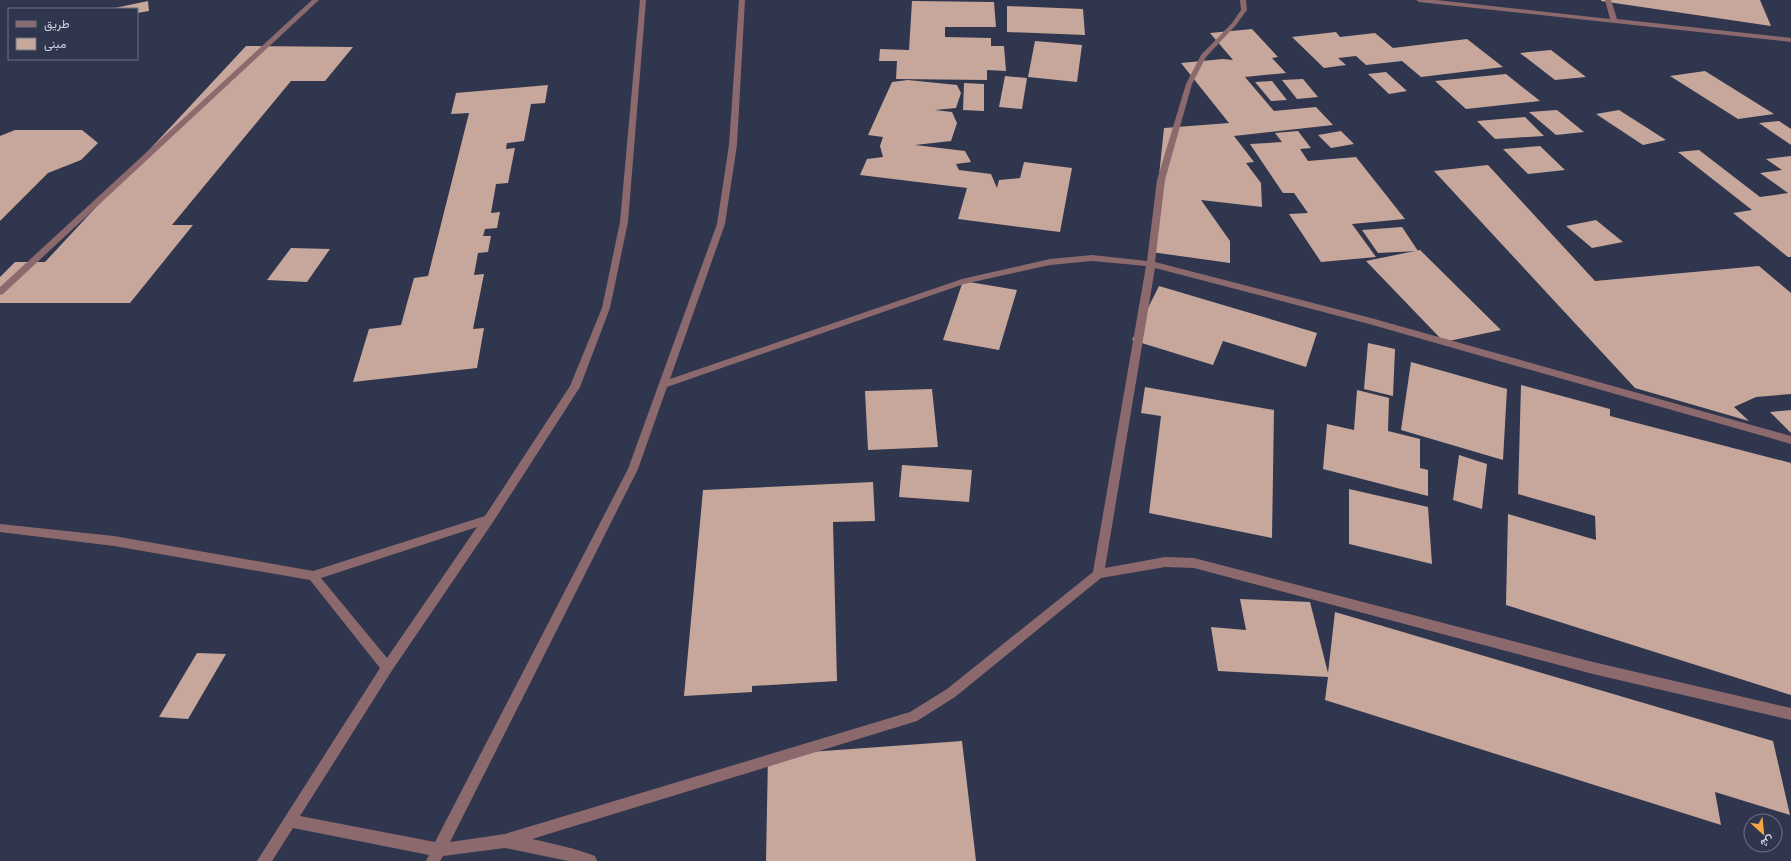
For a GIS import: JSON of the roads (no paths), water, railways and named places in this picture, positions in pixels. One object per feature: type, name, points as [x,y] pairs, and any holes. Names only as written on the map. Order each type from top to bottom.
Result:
[{"type":"street","points":[[0,292],[316,0]]},
{"type":"street","points":[[264,861],[387,668],[490,519],[575,387],[606,308],[624,222],[643,0]]},
{"type":"street","points":[[436,855],[632,470],[721,224],[733,145],[742,0]]},
{"type":"street","points":[[1098,574],[1151,264],[1161,180],[1189,84],[1203,56],[1234,24],[1244,10],[1243,0]]},
{"type":"street","points":[[1419,0],[1791,40]]},
{"type":"street","points":[[1608,0],[1614,21]]},
{"type":"street","points":[[663,385],[962,282],[1050,262],[1092,258],[1151,264],[1371,321],[1791,440]]},
{"type":"street","points":[[0,528],[114,541],[313,576],[490,519]]},
{"type":"street","points":[[289,821],[436,855],[505,841],[913,717],[951,693],[1098,574],[1165,562],[1194,563],[1593,668],[1791,714]]},
{"type":"street","points":[[313,576],[387,668]]},
{"type":"street","points":[[505,841],[561,852],[590,861]]}]
